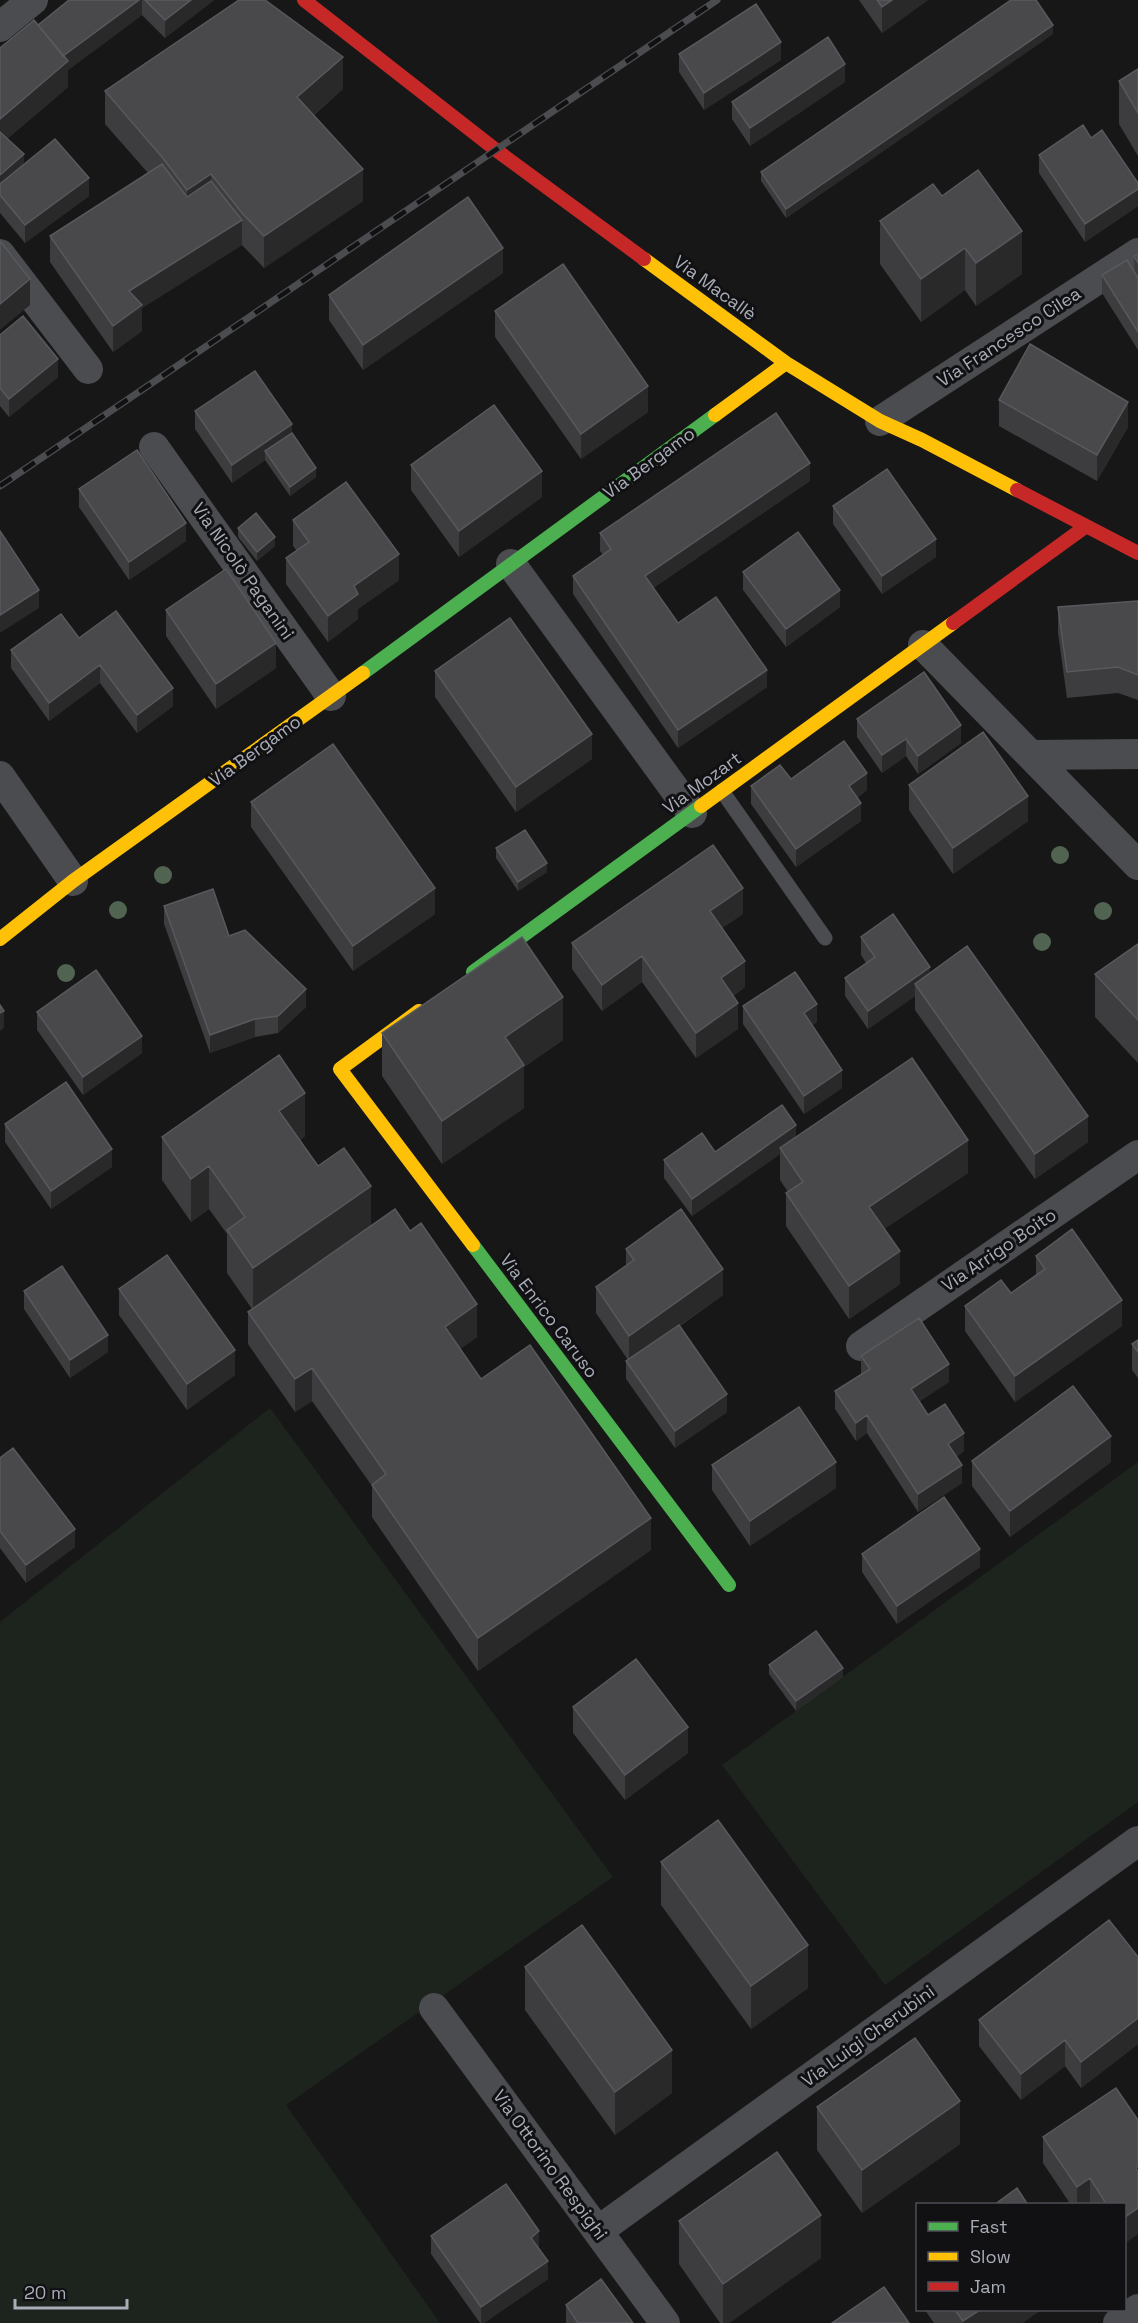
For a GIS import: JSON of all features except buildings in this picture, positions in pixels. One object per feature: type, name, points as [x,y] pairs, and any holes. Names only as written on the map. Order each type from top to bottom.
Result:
[{"type":"street","points":[[0,27],[33,0]]},
{"type":"street","name":"Via Macallè","points":[[303,0],[496,150],[786,363],[880,421],[922,440],[1138,553]]},
{"type":"street","name":"Via Francesco Cilea","points":[[880,421],[1138,253]]},
{"type":"street","points":[[0,254],[88,369]]},
{"type":"street","name":"Via Bergamo","points":[[0,939],[73,881],[332,696],[786,363]]},
{"type":"street","name":"Via Nicolò Paganini","points":[[154,447],[332,696]]},
{"type":"street","name":"Via Mozart","points":[[464,979],[1085,526]]},
{"type":"street","points":[[512,564],[692,813]]},
{"type":"street","points":[[923,645],[1138,865]]},
{"type":"street","points":[[1032,755],[1138,754]]},
{"type":"street","points":[[0,776],[73,881]]},
{"type":"street","name":"Via Enrico Caruso","points":[[435,999],[340,1069],[729,1586]]},
{"type":"street","name":"Via Arrigo Boito","points":[[861,1346],[1138,1155]]},
{"type":"street","name":"Via Luigi Cherubini","points":[[598,2231],[1138,1841]]},
{"type":"street","name":"Via Ottorino Respighi","points":[[435,2008],[665,2323]]},
{"type":"street","points":[[1118,2323],[1138,2309]]},
{"type":"lane","points":[[722,791],[825,938]]},
{"type":"shaded area","points":[[270,1408],[613,1877],[286,2105],[440,2323],[0,2323],[0,1622]]},
{"type":"shaded area","points":[[1138,1462],[1138,1802],[885,1985],[722,1765]]},
{"type":"railway","points":[[0,486],[717,0]]},
{"type":"traffic: fast","points":[[363,673],[715,415]]},
{"type":"traffic: fast","points":[[473,972],[701,806]]},
{"type":"traffic: fast","points":[[473,1245],[729,1585]]},
{"type":"traffic: slow","points":[[644,259],[786,363],[880,421],[922,440],[1017,490]]},
{"type":"traffic: slow","points":[[715,415],[786,363]]},
{"type":"traffic: slow","points":[[701,806],[953,623]]},
{"type":"traffic: slow","points":[[0,939],[73,881],[363,673]]},
{"type":"traffic: slow","points":[[419,1011],[340,1069],[473,1245]]},
{"type":"traffic: jam","points":[[304,0],[496,150],[644,259]]},
{"type":"traffic: jam","points":[[1017,490],[1138,553]]},
{"type":"traffic: jam","points":[[953,623],[1085,527]]}]
